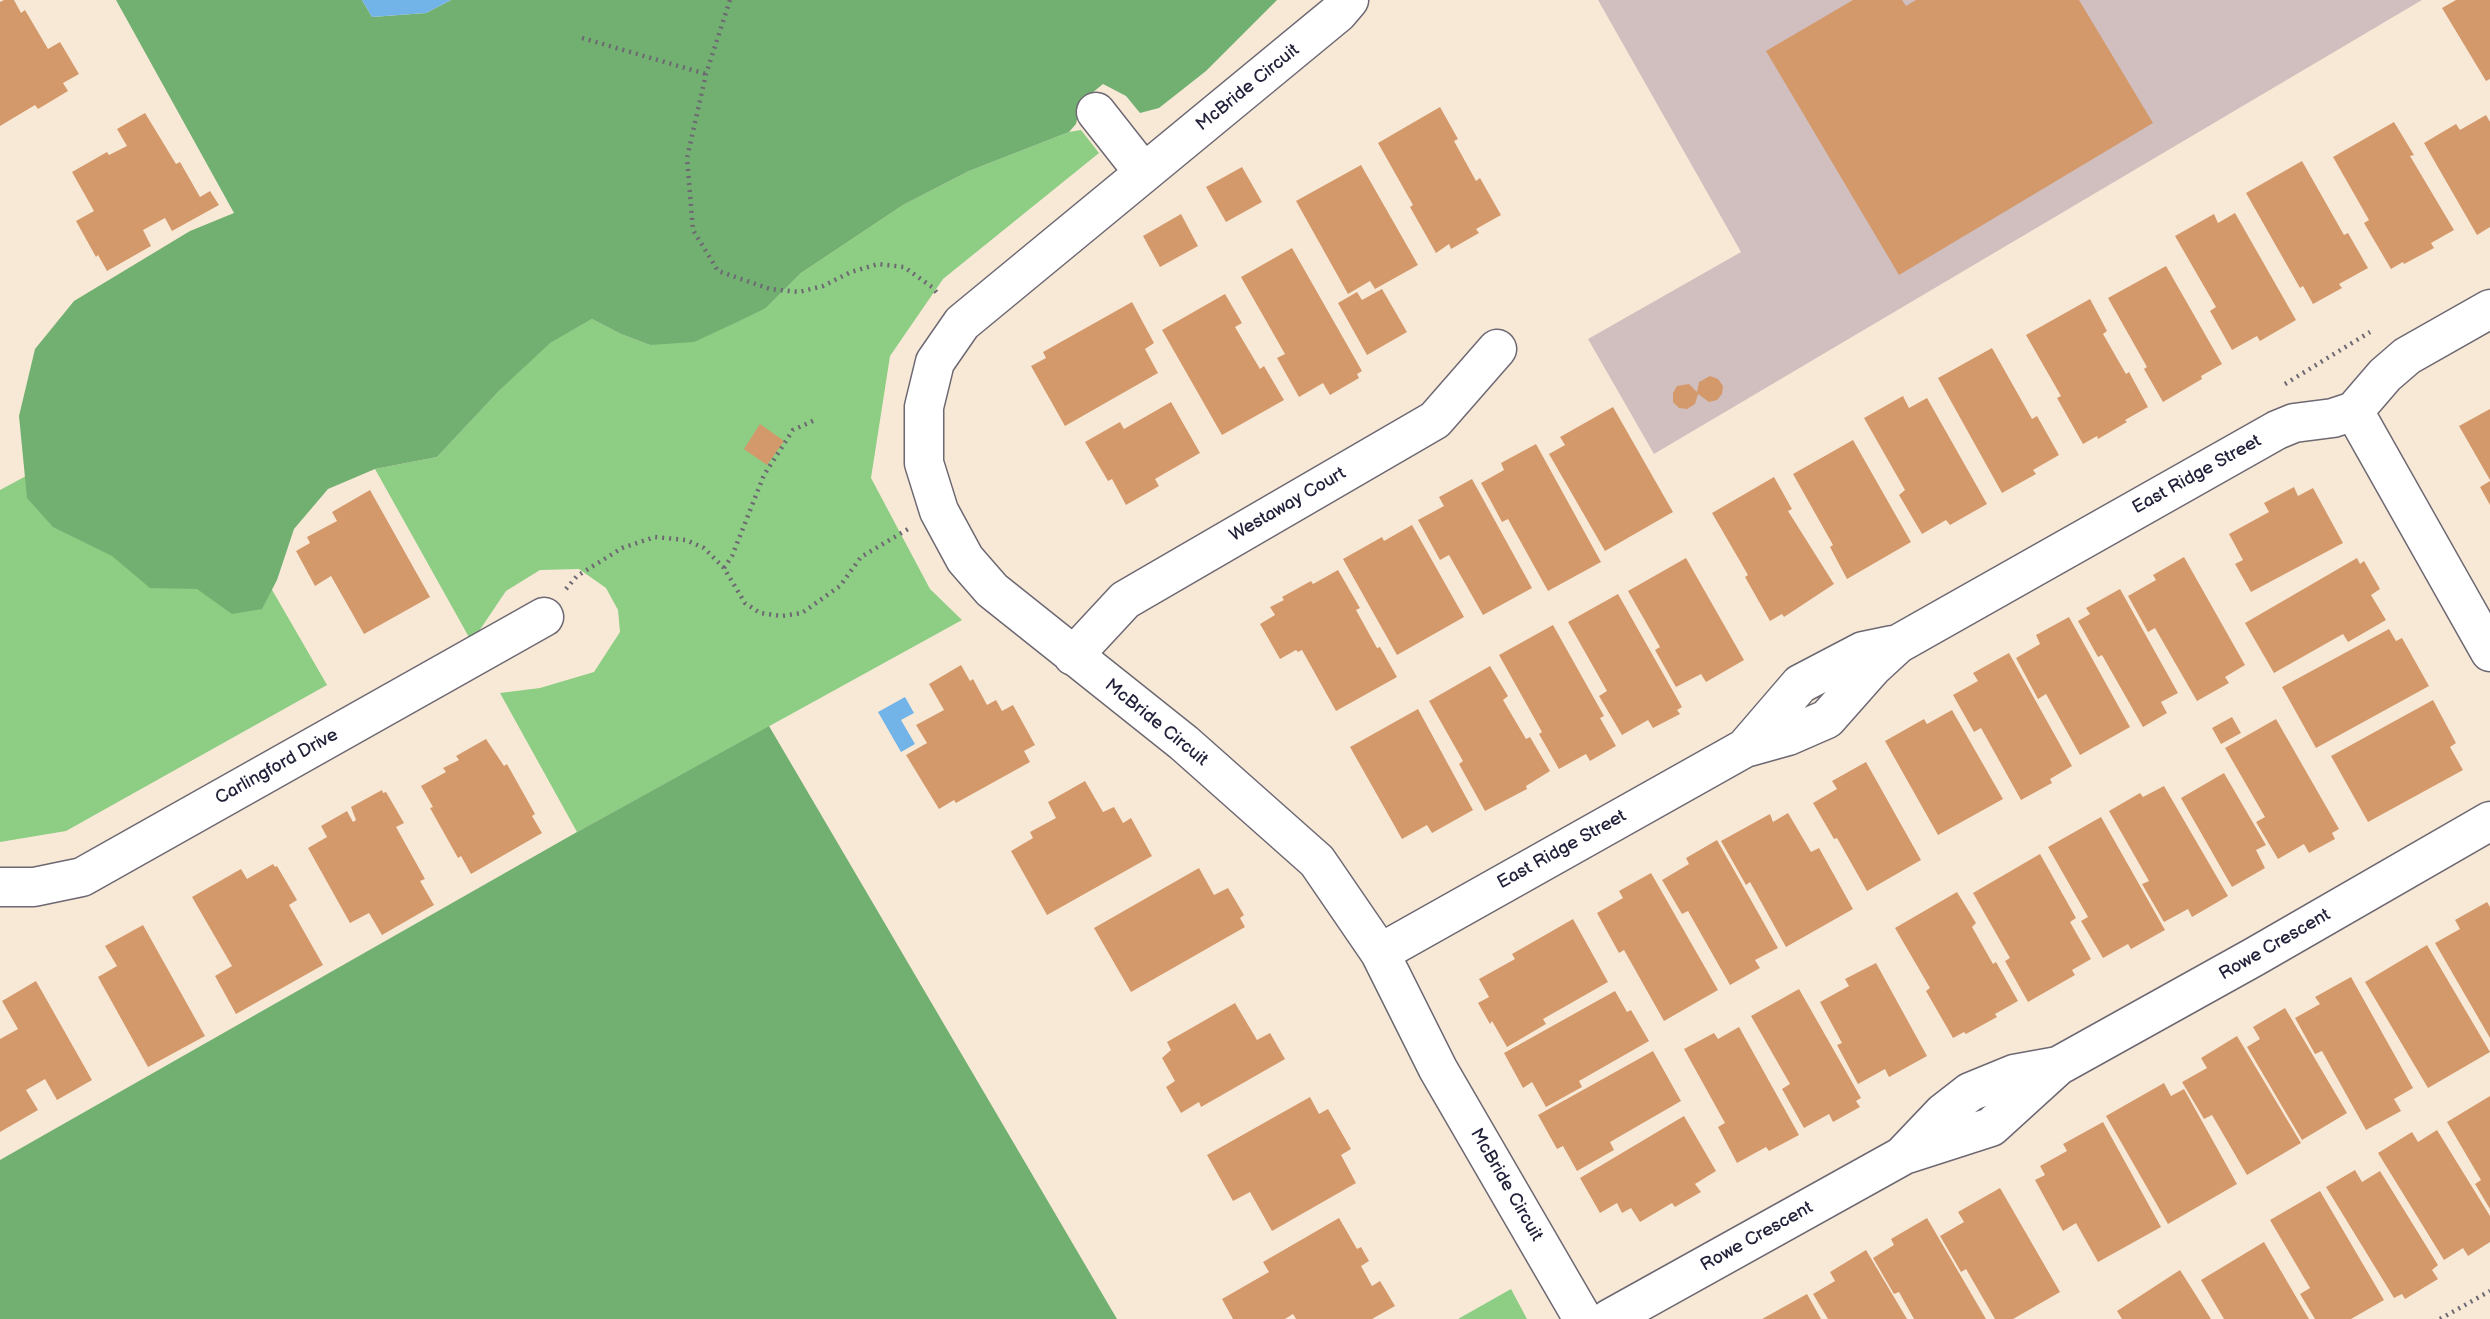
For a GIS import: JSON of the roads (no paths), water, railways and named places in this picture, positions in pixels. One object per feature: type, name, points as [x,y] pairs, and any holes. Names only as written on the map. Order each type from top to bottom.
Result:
[{"type":"street","name":"McBride Circuit","points":[[1349,0],[1338,13],[962,323],[935,362],[924,408],[924,463],[939,511],[965,559],[992,590],[1184,743],[1317,861],[1380,953],[1438,1069],[1583,1319]]},
{"type":"street","points":[[1096,112],[1144,173]]},
{"type":"street","points":[[2490,309],[2407,356],[2385,375],[2354,411],[2490,652]]},
{"type":"street","name":"Westaway Court","points":[[1073,656],[1125,600],[1434,420],[1497,349]]},
{"type":"street","name":"East Ridge Street","points":[[1380,953],[1745,748],[1788,736],[1827,719],[1873,667],[1898,644],[2277,430],[2294,423],[2333,418],[2354,411]]},
{"type":"street","name":"Carlingford Drive","points":[[0,887],[34,887],[82,877],[544,617]]},
{"type":"street","name":"Rowe Crescent","points":[[1609,1319],[1904,1155],[1991,1126],[2058,1066],[2490,821]]},
{"type":"water","points":[[362,0],[451,0],[426,13],[372,17]]},
{"type":"water","points":[[905,697],[914,713],[901,720],[915,744],[901,752],[878,712]]}]
